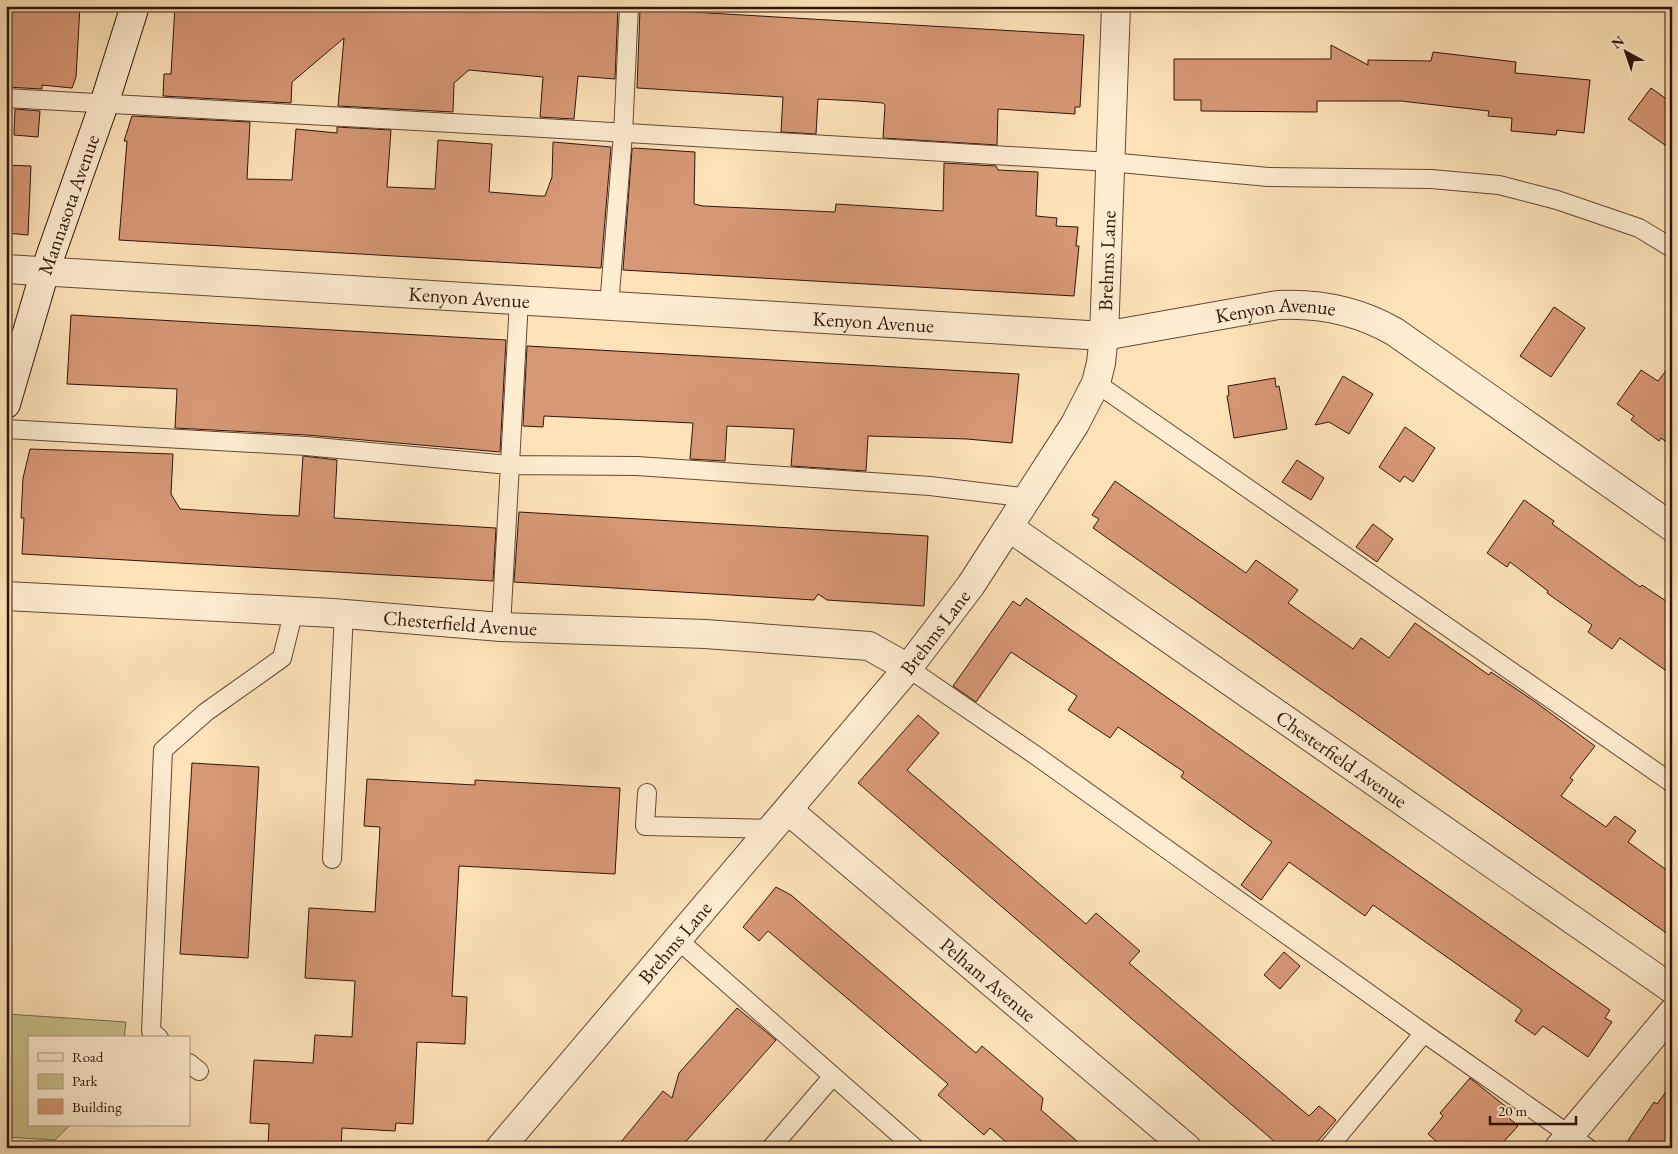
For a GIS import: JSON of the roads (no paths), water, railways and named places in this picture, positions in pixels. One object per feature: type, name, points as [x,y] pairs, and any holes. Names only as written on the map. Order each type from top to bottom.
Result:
[{"type":"street","name":"Mannasota Avenue","points":[[6,404],[45,271],[104,104],[135,6]]},
{"type":"street","name":"Brehms Lane","points":[[500,1148],[781,820],[908,668],[954,609],[1010,528],[1075,424],[1096,383],[1101,363],[1104,336],[1116,6]]},
{"type":"street","name":"Kenyon Avenue","points":[[6,269],[1104,336],[1278,305],[1302,304],[1326,307],[1374,320],[1416,345],[1672,527]]},
{"type":"street","name":"Chesterfield Avenue","points":[[1010,528],[1672,989]]},
{"type":"street","name":"Chesterfield Avenue","points":[[6,596],[294,610],[501,627],[705,634],[869,646],[908,668]]},
{"type":"street","name":"Pelham Avenue","points":[[781,820],[1187,1148]]},
{"type":"street","points":[[1572,1144],[1672,1013]]},
{"type":"lane","points":[[609,306],[623,134],[629,6]]},
{"type":"lane","points":[[6,98],[1110,162],[1268,176],[1431,179],[1499,184],[1557,200],[1639,228],[1672,248]]},
{"type":"lane","points":[[501,627],[519,300]]},
{"type":"lane","points":[[1096,383],[1672,783]]},
{"type":"lane","points":[[6,430],[306,446],[509,465],[637,466],[930,486],[1029,498]]},
{"type":"lane","points":[[157,1036],[151,1031],[163,750],[206,712],[282,658],[294,610]]},
{"type":"lane","points":[[332,858],[344,613]]},
{"type":"lane","points":[[908,668],[1038,757],[1424,1033],[1572,1144]]},
{"type":"lane","points":[[648,793],[645,826],[781,820]]},
{"type":"lane","points":[[678,940],[914,1148]]},
{"type":"lane","points":[[1328,1148],[1424,1033]]},
{"type":"lane","points":[[771,1148],[833,1076]]}]
